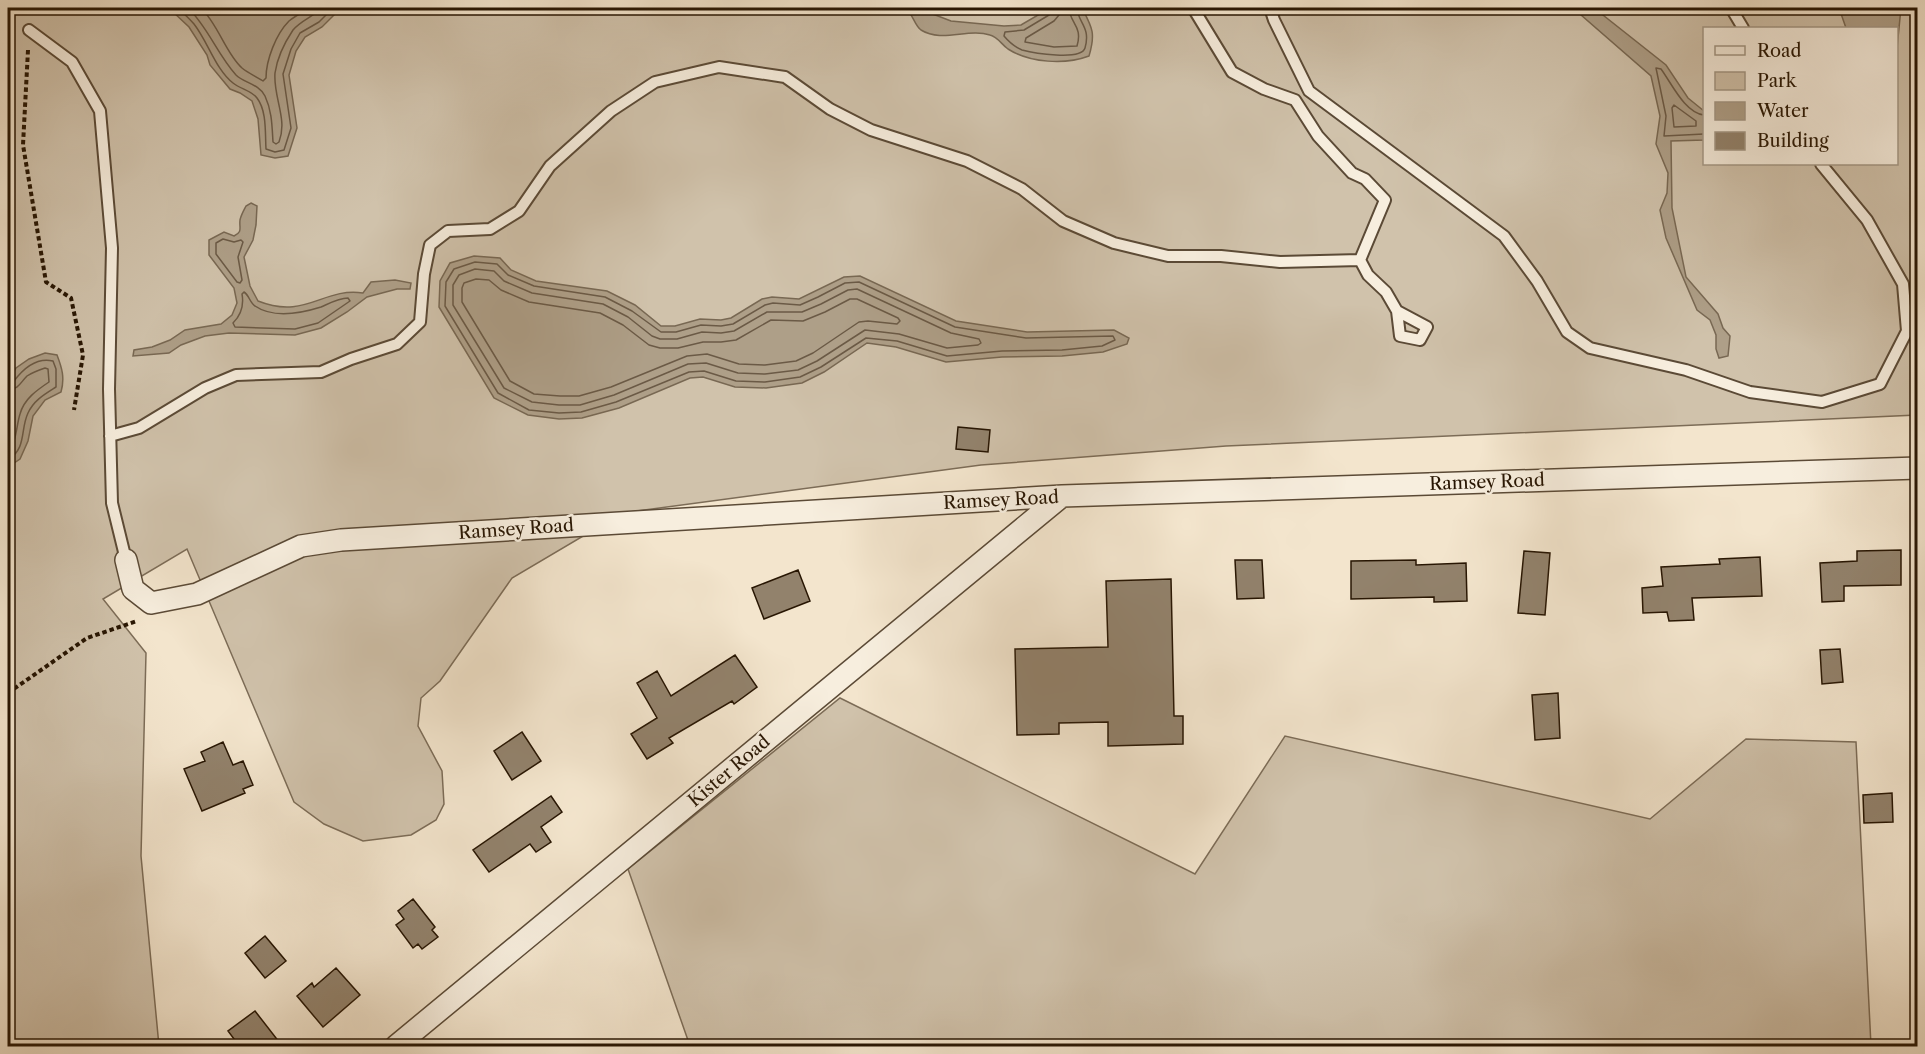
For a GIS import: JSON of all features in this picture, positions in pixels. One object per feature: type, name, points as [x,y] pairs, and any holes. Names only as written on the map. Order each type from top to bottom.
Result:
[{"type":"street","name":"Ramsey Road","points":[[150,603],[197,594],[301,546],[341,540],[1062,496],[1917,468]]},
{"type":"street","name":"Kister Road","points":[[396,1047],[1062,496]]},
{"type":"street","points":[[126,560],[133,589],[150,603]]},
{"type":"lane","points":[[1193,8],[1232,72],[1264,89],[1295,100],[1318,136],[1352,173],[1365,179],[1385,200],[1360,260]]},
{"type":"lane","points":[[1270,8],[1309,90],[1504,236],[1537,281],[1567,332],[1590,348],[1686,370],[1750,392],[1822,402],[1880,384],[1907,331],[1903,284],[1868,220],[1822,165]]},
{"type":"lane","points":[[1731,8],[1742,27]]},
{"type":"lane","points":[[29,30],[72,62],[100,111],[112,248],[109,389],[112,502],[126,560]]},
{"type":"lane","points":[[110,436],[139,428],[205,388],[236,375],[321,372],[351,359],[397,344],[420,322],[424,274],[430,245],[448,231],[490,230],[519,211],[550,166],[611,111],[656,82],[719,67],[785,77],[830,109],[871,130],[967,161],[1022,189],[1063,221],[1114,243],[1168,256],[1221,256],[1280,262],[1360,260]]},
{"type":"lane","points":[[1360,260],[1368,275],[1386,292],[1397,311]]},
{"type":"path","points":[[29,30],[23,145],[46,282],[71,298],[83,354],[74,410]]},
{"type":"path","points":[[8,693],[87,638],[136,622],[150,603]]},
{"type":"green space","points":[[8,8],[1917,8],[1917,415],[1226,446],[981,465],[622,513],[512,578],[440,681],[421,698],[418,726],[442,771],[444,804],[436,820],[411,835],[363,841],[324,824],[294,802],[187,549],[103,599],[146,653],[141,856],[159,1046],[8,1046]]},
{"type":"green space","points":[[840,698],[1195,874],[1285,736],[1650,819],[1746,739],[1856,742],[1871,1046],[690,1046],[628,869]]},
{"type":"water","points":[[172,8],[341,8],[322,27],[305,37],[296,51],[289,75],[297,128],[288,156],[275,158],[261,155],[258,119],[252,101],[230,89],[210,65],[207,55],[189,27],[172,11]]},
{"type":"water","points":[[906,8],[917,8],[951,21],[1004,26],[1021,25],[1050,8],[1082,8],[1092,31],[1091,48],[1089,56],[1080,59],[1037,60],[1017,54],[993,36],[982,33],[929,34],[919,28]]},
{"type":"water","points":[[1573,8],[1594,8],[1666,65],[1688,98],[1703,110],[1703,140],[1671,141],[1672,208],[1686,277],[1718,314],[1723,328],[1730,336],[1728,356],[1719,358],[1716,349],[1716,335],[1710,320],[1697,310],[1666,238],[1660,210],[1667,193],[1668,173],[1656,144],[1660,116],[1651,76]]},
{"type":"water","points":[[1839,8],[1901,8],[1898,38],[1898,27],[1846,27]]},
{"type":"water","points":[[251,203],[257,206],[256,225],[253,240],[244,257],[250,286],[258,301],[289,307],[336,294],[363,293],[371,282],[395,280],[411,283],[410,289],[397,289],[367,297],[321,328],[295,335],[229,333],[205,336],[181,345],[169,353],[133,356],[134,350],[152,347],[170,340],[185,330],[221,324],[232,315],[237,303],[234,288],[209,255],[209,240],[224,232],[234,236],[239,233],[242,214],[246,206]]},
{"type":"water","points":[[474,256],[500,258],[511,270],[536,281],[607,291],[635,305],[661,326],[675,326],[700,319],[731,318],[762,299],[772,297],[799,299],[844,277],[860,276],[956,321],[1027,332],[1114,330],[1129,338],[1127,344],[1103,352],[946,362],[896,347],[867,343],[824,372],[802,383],[766,388],[735,387],[703,377],[690,378],[619,408],[582,418],[559,419],[528,415],[494,398],[439,307],[440,281],[450,263]]},
{"type":"water","points":[[45,353],[57,355],[63,382],[61,392],[45,400],[33,416],[28,441],[20,459],[8,467],[8,381],[16,368],[29,359]]},
{"type":"building","points":[[958,427],[990,430],[988,452],[956,449]]},
{"type":"building","points":[[1901,550],[1901,585],[1844,586],[1844,601],[1822,602],[1820,563],[1857,561],[1857,551]]},
{"type":"building","points":[[1524,551],[1550,553],[1545,615],[1518,613]]},
{"type":"building","points":[[1760,557],[1762,596],[1692,598],[1694,620],[1669,621],[1667,612],[1643,613],[1642,588],[1663,586],[1661,567],[1720,564],[1719,559]]},
{"type":"building","points":[[1235,560],[1262,560],[1264,598],[1237,599]]},
{"type":"building","points":[[1416,560],[1416,565],[1466,563],[1467,601],[1434,602],[1434,597],[1351,599],[1351,561]]},
{"type":"building","points":[[798,570],[810,601],[764,619],[752,588]]},
{"type":"building","points":[[1171,579],[1174,716],[1183,716],[1183,744],[1108,746],[1108,722],[1059,723],[1059,734],[1017,735],[1015,649],[1108,647],[1106,581]]},
{"type":"building","points":[[1840,649],[1843,682],[1822,684],[1820,650]]},
{"type":"building","points":[[735,655],[757,687],[734,704],[732,701],[669,738],[673,743],[647,759],[631,734],[657,718],[637,683],[657,671],[671,696]]},
{"type":"building","points":[[1558,693],[1560,738],[1535,740],[1532,695]]},
{"type":"building","points":[[522,732],[541,761],[512,780],[494,751]]},
{"type":"building","points":[[223,742],[233,765],[243,761],[253,785],[243,789],[245,793],[202,811],[184,769],[205,761],[201,752]]},
{"type":"building","points":[[1892,793],[1893,822],[1864,823],[1863,795]]},
{"type":"building","points":[[551,796],[562,812],[541,827],[551,842],[536,852],[530,844],[489,872],[473,850]]},
{"type":"building","points":[[413,899],[435,927],[432,930],[438,937],[422,949],[418,944],[413,948],[396,925],[404,919],[398,911]]},
{"type":"building","points":[[265,936],[286,961],[265,978],[245,953]]},
{"type":"building","points":[[336,968],[360,995],[323,1027],[297,996],[312,983],[314,987]]},
{"type":"building","points":[[255,1011],[283,1047],[240,1047],[228,1031]]}]
